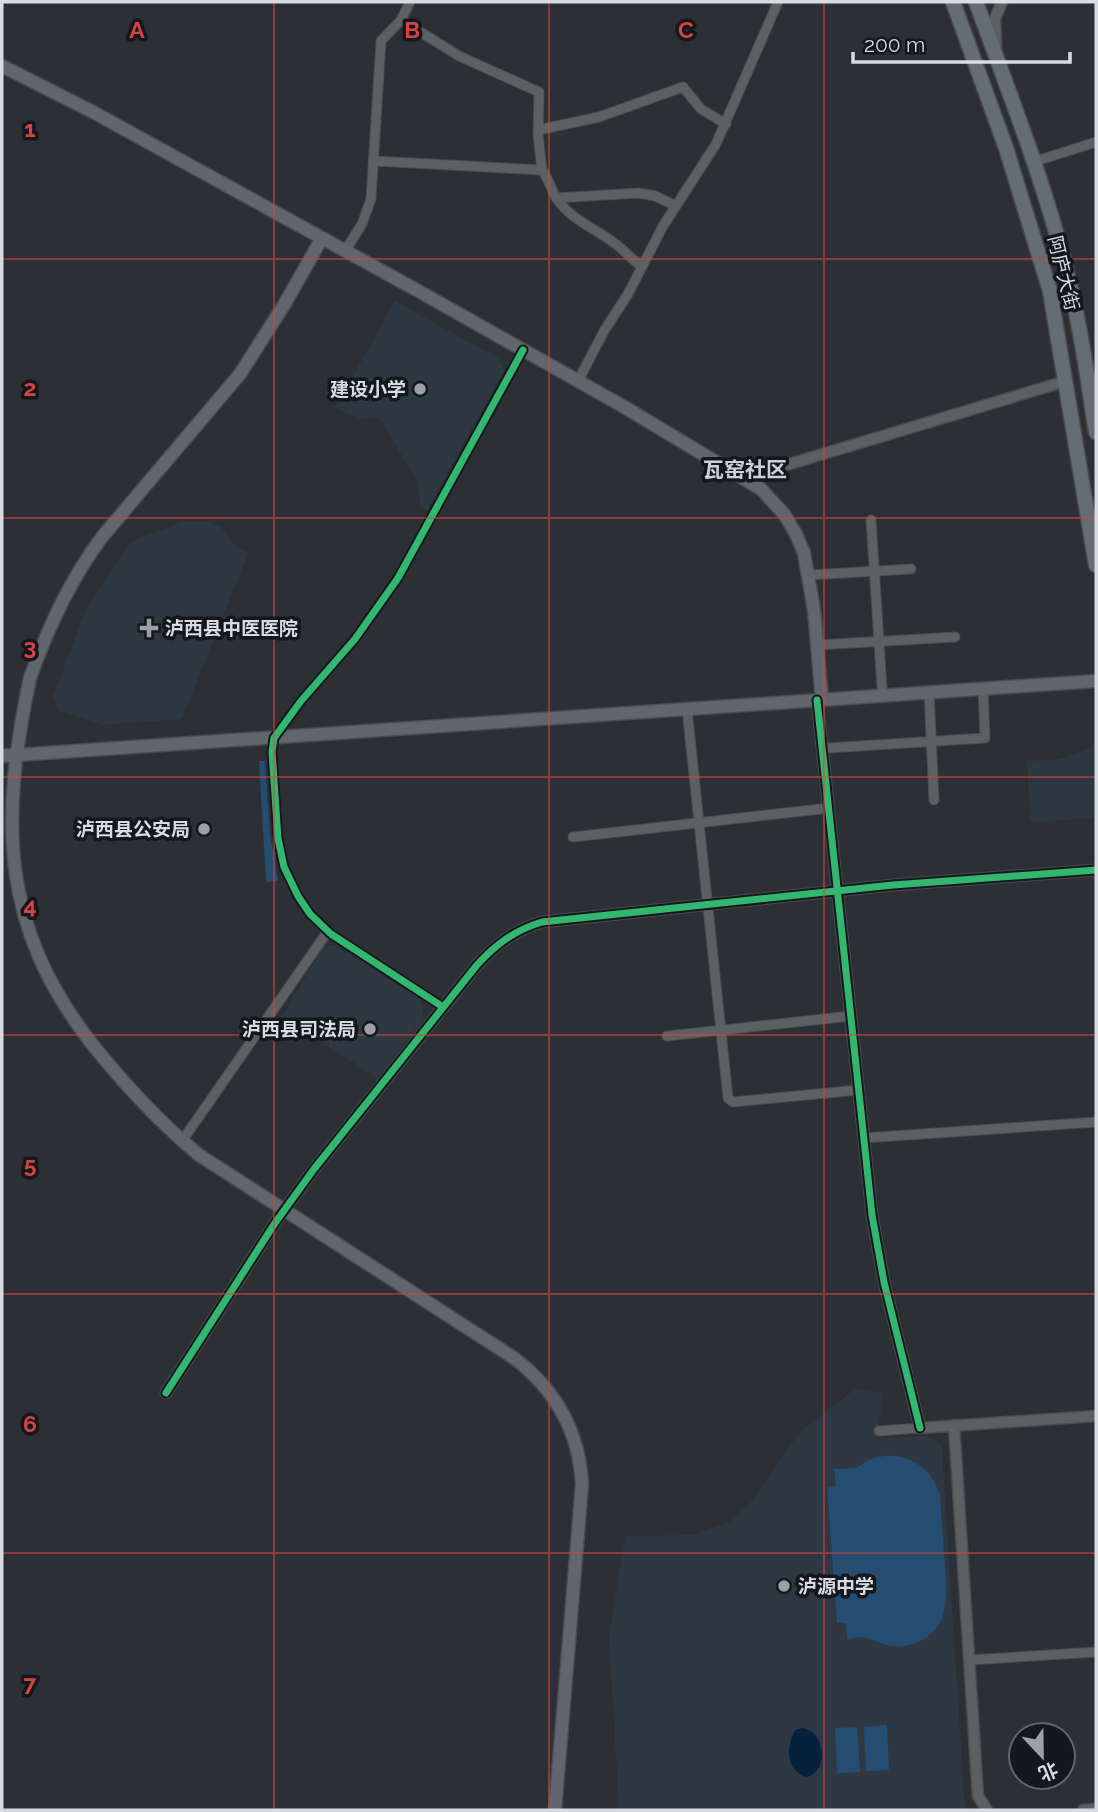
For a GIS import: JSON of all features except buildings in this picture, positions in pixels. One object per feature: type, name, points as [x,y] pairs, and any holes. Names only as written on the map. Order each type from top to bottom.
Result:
[{"type":"highway","name":"阿庐大街","points":[[953,2],[1040,252],[1055,314],[1096,565]]},
{"type":"highway","points":[[976,2],[1033,162],[1070,286],[1092,375],[1096,432]]},
{"type":"main road","points":[[2,66],[93,112],[578,381],[769,496],[785,514],[801,543],[809,575],[820,696]]},
{"type":"main road","points":[[2,72],[345,251],[522,352],[758,493],[774,508],[792,536],[802,565],[820,696]]},
{"type":"main road","points":[[324,242],[281,327],[246,378],[108,542],[85,575],[66,610],[8,752],[12,847],[22,902],[34,936],[53,975],[81,1017],[184,1138],[204,1148],[514,1358],[549,1391],[568,1422],[579,1458],[582,1498],[555,1810]]},
{"type":"main road","points":[[276,734],[687,709],[882,688],[1096,674]]},
{"type":"main road","points":[[8,752],[820,696],[1096,681]]},
{"type":"main road","points":[[287,1206],[519,1351],[555,1385],[576,1419],[587,1456],[590,1498],[563,1810]]},
{"type":"street","points":[[345,251],[362,224],[371,199],[379,48],[382,38],[401,20],[410,2]]},
{"type":"street","points":[[578,381],[604,331],[726,124],[778,2]]},
{"type":"street","points":[[997,59],[995,26],[1002,2]]},
{"type":"street","points":[[401,20],[459,56],[539,92],[538,130],[542,170],[548,177],[556,198],[574,218],[620,247],[642,266]]},
{"type":"street","points":[[538,130],[600,117],[683,87],[701,109],[726,124]]},
{"type":"street","points":[[1033,162],[1096,142]]},
{"type":"street","points":[[374,161],[542,170]]},
{"type":"street","points":[[556,198],[639,193],[655,196],[676,206]]},
{"type":"street","points":[[443,1007],[328,931],[310,914],[298,896],[281,858],[272,752],[276,734],[355,639],[398,578],[522,352]]},
{"type":"street","points":[[743,478],[1066,382]]},
{"type":"street","points":[[871,520],[882,688]]},
{"type":"street","points":[[809,575],[911,569]]},
{"type":"street","points":[[817,645],[955,637]]},
{"type":"street","points":[[828,748],[985,738],[983,688]]},
{"type":"street","points":[[929,692],[934,800]]},
{"type":"street","points":[[820,696],[828,748],[858,1090],[884,1255],[922,1427]]},
{"type":"street","points":[[820,696],[829,808],[866,1138]]},
{"type":"street","points":[[687,709],[727,1096],[733,1102],[858,1090]]},
{"type":"street","points":[[573,837],[829,808]]},
{"type":"street","points":[[166,1392],[287,1206],[490,951],[523,928],[542,922],[706,903],[1096,870]]},
{"type":"street","points":[[184,1138],[328,931]]},
{"type":"street","points":[[667,1036],[851,1016]]},
{"type":"street","points":[[866,1138],[1096,1122]]},
{"type":"street","points":[[879,1431],[1096,1416]]},
{"type":"street","points":[[954,1425],[978,1797],[987,1810]]},
{"type":"street","points":[[969,1660],[1096,1652]]},
{"type":"street","points":[[1083,1810],[1096,1810]]},
{"type":"shaded area","name":"建设小学","points":[[395,301],[498,358],[504,370],[427,510],[420,506],[418,481],[382,420],[362,419],[335,408]]},
{"type":"shaded area","name":"泸西县中医医院","points":[[182,522],[210,522],[221,527],[233,545],[248,553],[182,719],[102,725],[58,710],[53,697],[86,609],[130,542]]},
{"type":"shaded area","points":[[1096,746],[1096,818],[1030,822],[1027,761],[1059,759]]},
{"type":"shaded area","points":[[259,761],[265,761],[270,834],[278,881],[266,882]]},
{"type":"shaded area","name":"泸西县司法局","points":[[334,945],[421,1000],[424,1018],[377,1078],[282,1016],[324,946]]},
{"type":"shaded area","name":"泸源中学","points":[[856,1388],[884,1393],[876,1438],[928,1436],[936,1440],[942,1448],[965,1810],[619,1810],[609,1636],[625,1536],[691,1535],[729,1522],[751,1502],[800,1432]]},
{"type":"shaded area","points":[[884,1456],[903,1458],[919,1465],[932,1478],[940,1495],[946,1583],[944,1611],[932,1633],[920,1641],[904,1646],[890,1646],[866,1637],[847,1639],[846,1623],[837,1623],[827,1487],[836,1486],[834,1469],[856,1468],[870,1459]]},
{"type":"shaded area","points":[[887,1725],[889,1770],[866,1771],[864,1727]]},
{"type":"shaded area","points":[[857,1727],[860,1772],[837,1773],[835,1728]]},
{"type":"shaded area","points":[[795,1730],[810,1730],[816,1736],[822,1751],[819,1767],[807,1777],[795,1770],[789,1758]]},
{"type":"cycle path","points":[[443,1007],[331,934],[310,914],[284,867],[278,838],[272,752],[274,738],[301,701],[355,639],[398,578],[523,350]]},
{"type":"cycle path","points":[[817,700],[872,1215],[884,1282],[920,1428]]},
{"type":"cycle path","points":[[166,1393],[275,1223],[314,1169],[477,965],[499,944],[515,934],[542,922],[893,885],[1096,870]]},
{"type":"place","name":"建设小学","points":[[420,389]]},
{"type":"place","name":"泸西县中医医院","points":[[149,628]]},
{"type":"place","name":"泸西县公安局","points":[[204,829]]},
{"type":"place","name":"泸西县司法局","points":[[370,1029]]},
{"type":"place","name":"泸源中学","points":[[784,1586]]},
{"type":"district","name":"瓦窑社区","points":[[745,469]]}]
